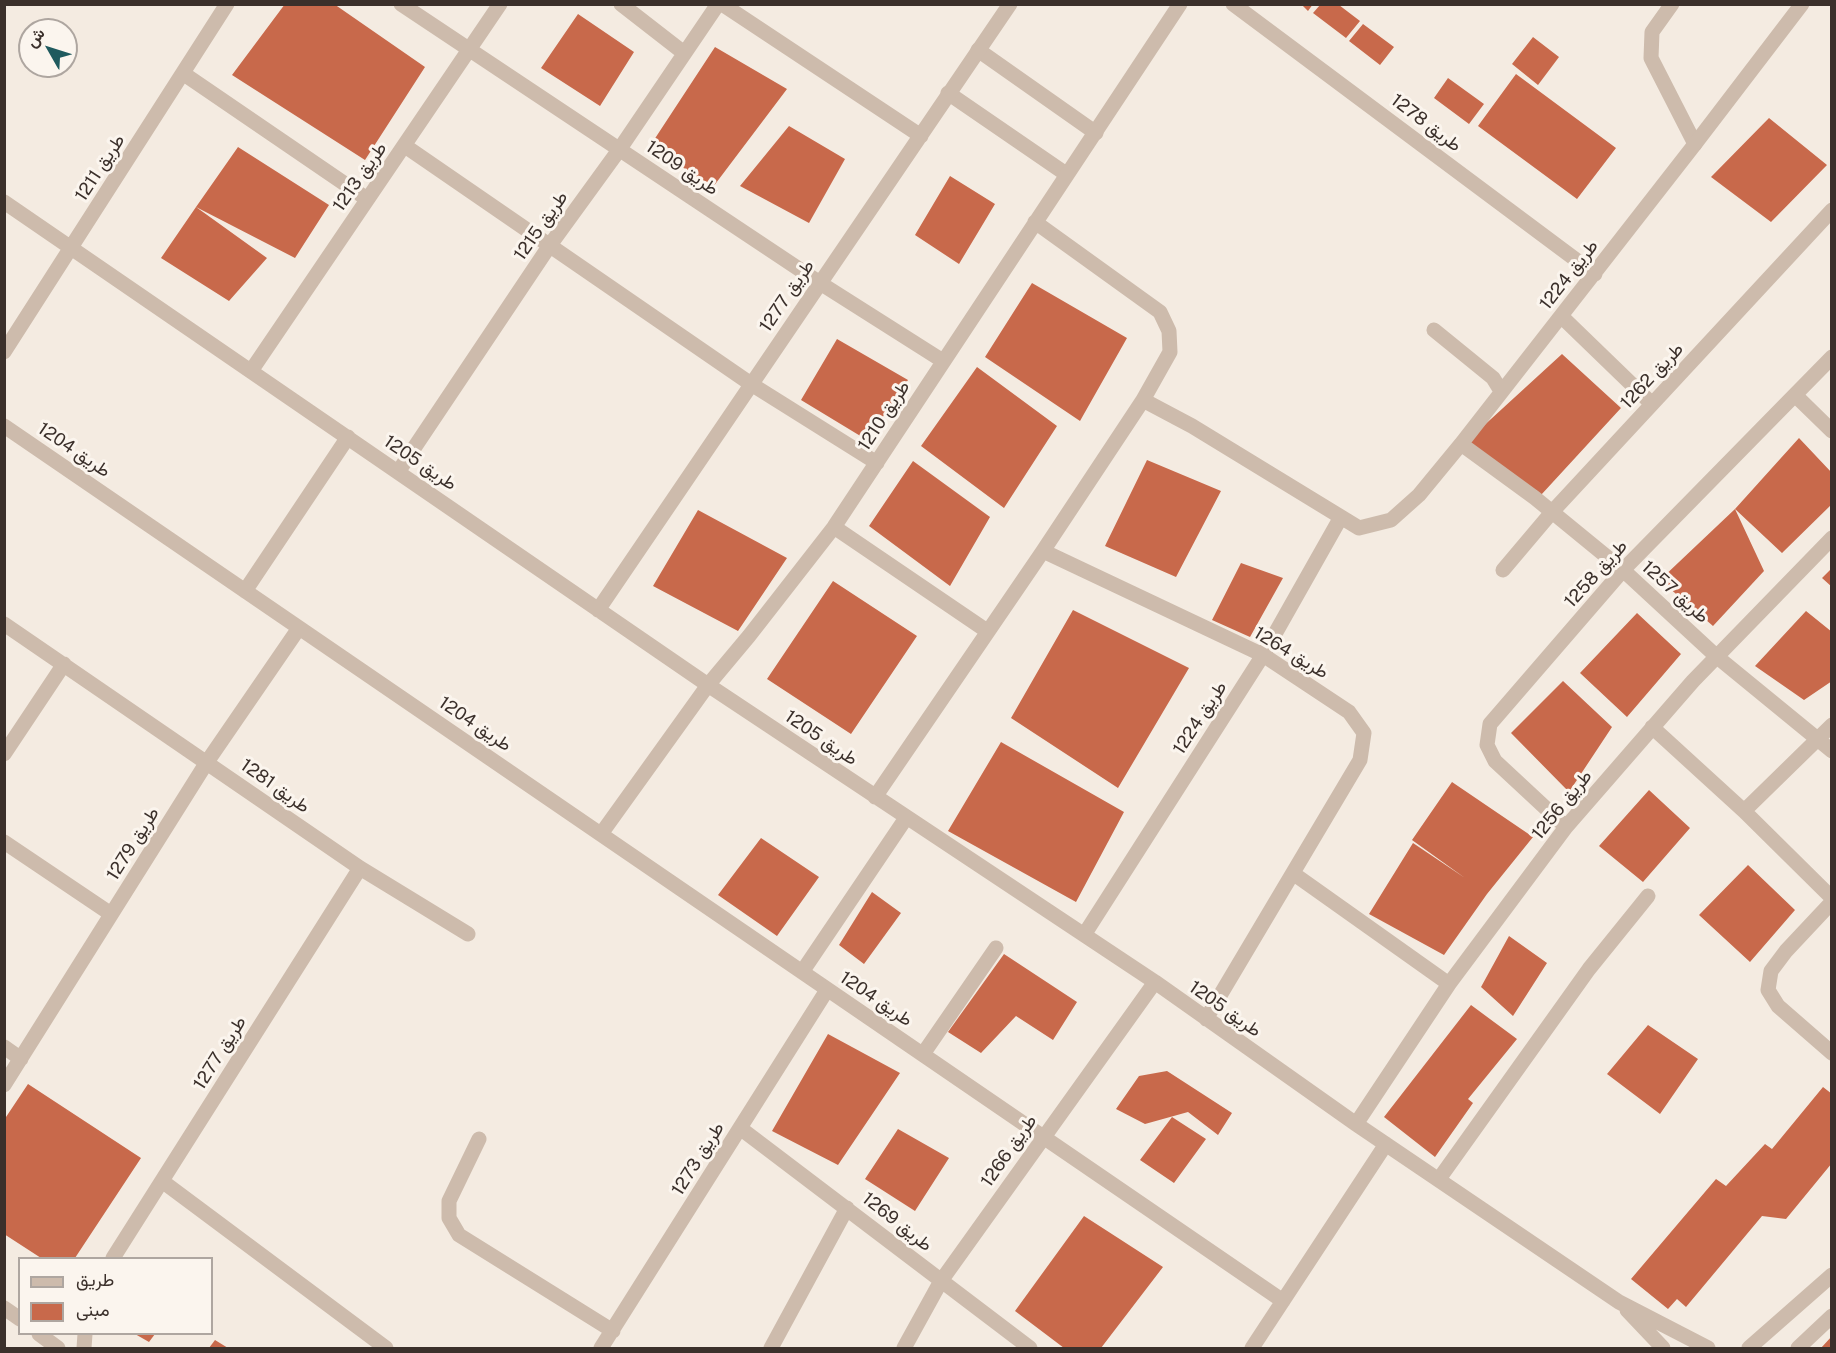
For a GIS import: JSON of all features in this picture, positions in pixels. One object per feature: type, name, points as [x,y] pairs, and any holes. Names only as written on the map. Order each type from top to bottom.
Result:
[{"type":"street","name":"طريق 1211","points":[[4,352],[227,4]]},
{"type":"street","name":"طريق 1209","points":[[401,4],[820,283],[943,361]]},
{"type":"street","name":"طريق 1213","points":[[251,371],[500,4]]},
{"type":"street","points":[[621,4],[684,53]]},
{"type":"street","points":[[720,4],[921,136]]},
{"type":"street","name":"طريق 1215","points":[[398,472],[550,245],[620,150],[684,53],[720,4]]},
{"type":"street","name":"طريق 1210","points":[[601,834],[708,685],[834,527],[1180,4]]},
{"type":"street","name":"طريق 1278","points":[[1233,4],[1595,274]]},
{"type":"street","points":[[1672,4],[1652,32],[1651,58],[1695,144]]},
{"type":"street","name":"طريق 1224","points":[[1143,400],[1192,426],[1359,528],[1390,520],[1419,495],[1461,444],[1802,4]]},
{"type":"street","name":"طريق 1277","points":[[598,610],[921,136],[1006,6]]},
{"type":"street","points":[[978,50],[1096,133]]},
{"type":"street","points":[[184,74],[368,200]]},
{"type":"street","points":[[948,93],[1066,174]]},
{"type":"street","points":[[405,146],[750,384],[877,463]]},
{"type":"street","name":"طريق 1205","points":[[4,202],[708,685],[875,798],[1155,981],[1356,1124],[1619,1302],[1708,1348]]},
{"type":"street","name":"طريق 1262","points":[[1503,570],[1552,512],[1832,210]]},
{"type":"street","points":[[875,798],[1143,400],[1170,352],[1169,330],[1160,312],[1035,222]]},
{"type":"street","points":[[1561,316],[1652,405]]},
{"type":"street","points":[[1434,330],[1493,378],[1501,392]]},
{"type":"street","name":"طريق 1258","points":[[1566,827],[1495,761],[1487,745],[1490,724],[1623,570],[1832,357]]},
{"type":"street","points":[[1795,395],[1832,431]]},
{"type":"street","name":"طريق 1204","points":[[4,426],[1283,1301]]},
{"type":"street","points":[[245,591],[348,437]]},
{"type":"street","name":"طريق 1257","points":[[1461,444],[1552,512],[1623,570],[1716,656],[1832,751]]},
{"type":"street","name":"طريق 1224","points":[[1084,935],[1263,655],[1341,517]]},
{"type":"street","points":[[834,527],[987,631]]},
{"type":"street","name":"طريق 1256","points":[[1356,1124],[1449,984],[1566,827],[1716,656],[1832,538]]},
{"type":"street","name":"طريق 1264","points":[[1043,550],[1263,655],[1349,712],[1364,733],[1360,760],[1206,1019]]},
{"type":"street","name":"طريق 1281","points":[[4,624],[360,868],[468,934]]},
{"type":"street","name":"طريق 1279","points":[[4,1085],[207,762],[299,628]]},
{"type":"street","points":[[4,754],[64,664]]},
{"type":"street","points":[[1744,811],[1832,725]]},
{"type":"street","points":[[1652,727],[1744,811],[1832,900],[1771,971],[1768,990],[1778,1006],[1832,1053]]},
{"type":"street","points":[[802,972],[906,818]]},
{"type":"street","points":[[4,842],[111,914]]},
{"type":"street","name":"طريق 1277","points":[[114,1257],[360,868]]},
{"type":"street","points":[[1294,874],[1449,984]]},
{"type":"street","points":[[1439,1179],[1589,969],[1648,896]]},
{"type":"street","points":[[923,1054],[996,948]]},
{"type":"street","name":"طريق 1266","points":[[904,1348],[941,1281],[1155,981]]},
{"type":"street","name":"طريق 1273","points":[[601,1348],[827,990]]},
{"type":"street","points":[[4,1047],[21,1059]]},
{"type":"street","name":"طريق 1269","points":[[740,1128],[1030,1348]]},
{"type":"street","points":[[478,1139],[449,1201],[449,1218],[459,1235],[613,1331]]},
{"type":"street","points":[[1252,1348],[1386,1144]]},
{"type":"street","points":[[162,1181],[386,1348]]},
{"type":"street","points":[[771,1348],[847,1208]]},
{"type":"street","points":[[1749,1348],[1832,1275]]},
{"type":"street","name":"طريق 1205","points":[[1619,1302],[1663,1348]]},
{"type":"street","points":[[4,1308],[18,1318]]},
{"type":"street","points":[[1798,1348],[1832,1316]]},
{"type":"street","points":[[40,1335],[58,1348]]},
{"type":"building","points":[[285,4],[334,4],[425,67],[365,160],[232,75]]},
{"type":"building","points":[[1301,4],[1313,4],[1308,11]]},
{"type":"building","points":[[1320,5],[1339,5],[1360,21],[1346,38],[1313,13]]},
{"type":"building","points":[[578,14],[634,52],[600,106],[541,68]]},
{"type":"building","points":[[1363,24],[1394,47],[1380,65],[1349,41]]},
{"type":"building","points":[[1533,37],[1559,57],[1538,85],[1512,64]]},
{"type":"building","points":[[715,47],[787,89],[713,187],[650,146]]},
{"type":"building","points":[[1516,74],[1616,148],[1577,199],[1478,126]]},
{"type":"building","points":[[1448,78],[1484,104],[1469,124],[1434,98]]},
{"type":"building","points":[[1769,118],[1827,165],[1771,222],[1711,177]]},
{"type":"building","points":[[789,126],[845,159],[809,223],[740,186]]},
{"type":"building","points":[[238,147],[329,205],[295,258],[196,207]]},
{"type":"building","points":[[950,176],[995,204],[959,264],[915,235]]},
{"type":"building","points":[[196,207],[267,258],[229,301],[161,258]]},
{"type":"building","points":[[1032,283],[1127,338],[1080,421],[985,357]]},
{"type":"building","points":[[837,339],[908,380],[867,440],[801,400]]},
{"type":"building","points":[[1562,354],[1621,408],[1541,495],[1467,441]]},
{"type":"building","points":[[977,367],[1057,426],[1004,508],[921,446]]},
{"type":"building","points":[[1799,438],[1832,473],[1832,504],[1782,553],[1735,509]]},
{"type":"building","points":[[1147,460],[1221,491],[1176,577],[1105,546]]},
{"type":"building","points":[[913,461],[990,517],[950,586],[869,526]]},
{"type":"building","points":[[1735,509],[1764,571],[1713,626],[1660,580]]},
{"type":"building","points":[[698,510],[787,558],[738,631],[653,586]]},
{"type":"building","points":[[1241,563],[1283,578],[1250,637],[1212,620]]},
{"type":"building","points":[[1832,568],[1832,587],[1822,578]]},
{"type":"building","points":[[833,581],[917,636],[851,734],[767,679]]},
{"type":"building","points":[[1073,610],[1189,668],[1118,788],[1011,718]]},
{"type":"building","points":[[1806,611],[1832,632],[1832,681],[1804,700],[1755,666]]},
{"type":"building","points":[[1637,613],[1681,654],[1627,717],[1580,673]]},
{"type":"building","points":[[1563,681],[1612,727],[1569,792],[1511,733]]},
{"type":"building","points":[[1001,742],[1124,812],[1076,902],[948,831]]},
{"type":"building","points":[[1452,782],[1533,837],[1487,894],[1444,955],[1369,914],[1413,843],[1465,878],[1412,840]]},
{"type":"building","points":[[1649,790],[1690,828],[1643,882],[1599,846]]},
{"type":"building","points":[[761,838],[819,877],[777,936],[718,895]]},
{"type":"building","points":[[1748,865],[1795,910],[1750,962],[1699,915]]},
{"type":"building","points":[[872,892],[901,913],[864,964],[839,945]]},
{"type":"building","points":[[1509,936],[1547,963],[1513,1016],[1481,987]]},
{"type":"building","points":[[1004,954],[1077,1002],[1053,1040],[1016,1016],[981,1053],[948,1032]]},
{"type":"building","points":[[1471,1005],[1517,1039],[1468,1099],[1473,1103],[1435,1157],[1384,1117]]},
{"type":"building","points":[[1648,1025],[1698,1059],[1660,1114],[1607,1074]]},
{"type":"building","points":[[828,1034],[900,1073],[838,1165],[772,1131]]},
{"type":"building","points":[[1167,1071],[1232,1113],[1218,1135],[1188,1112],[1145,1124],[1116,1109],[1139,1076]]},
{"type":"building","points":[[28,1084],[141,1158],[76,1257],[39,1257],[4,1234],[4,1120]]},
{"type":"building","points":[[1823,1087],[1832,1094],[1832,1163],[1786,1219],[1762,1216],[1686,1307],[1677,1299],[1668,1309],[1631,1279],[1716,1179],[1726,1186],[1765,1144],[1772,1149]]},
{"type":"building","points":[[1172,1117],[1206,1139],[1174,1183],[1140,1160]]},
{"type":"building","points":[[898,1129],[949,1158],[915,1211],[865,1179]]},
{"type":"building","points":[[1084,1216],[1163,1267],[1101,1348],[1064,1348],[1015,1311]]},
{"type":"building","points":[[137,1335],[154,1335],[149,1342]]},
{"type":"building","points":[[1832,1336],[1832,1348],[1821,1348]]},
{"type":"building","points":[[215,1340],[228,1348],[209,1348]]}]
